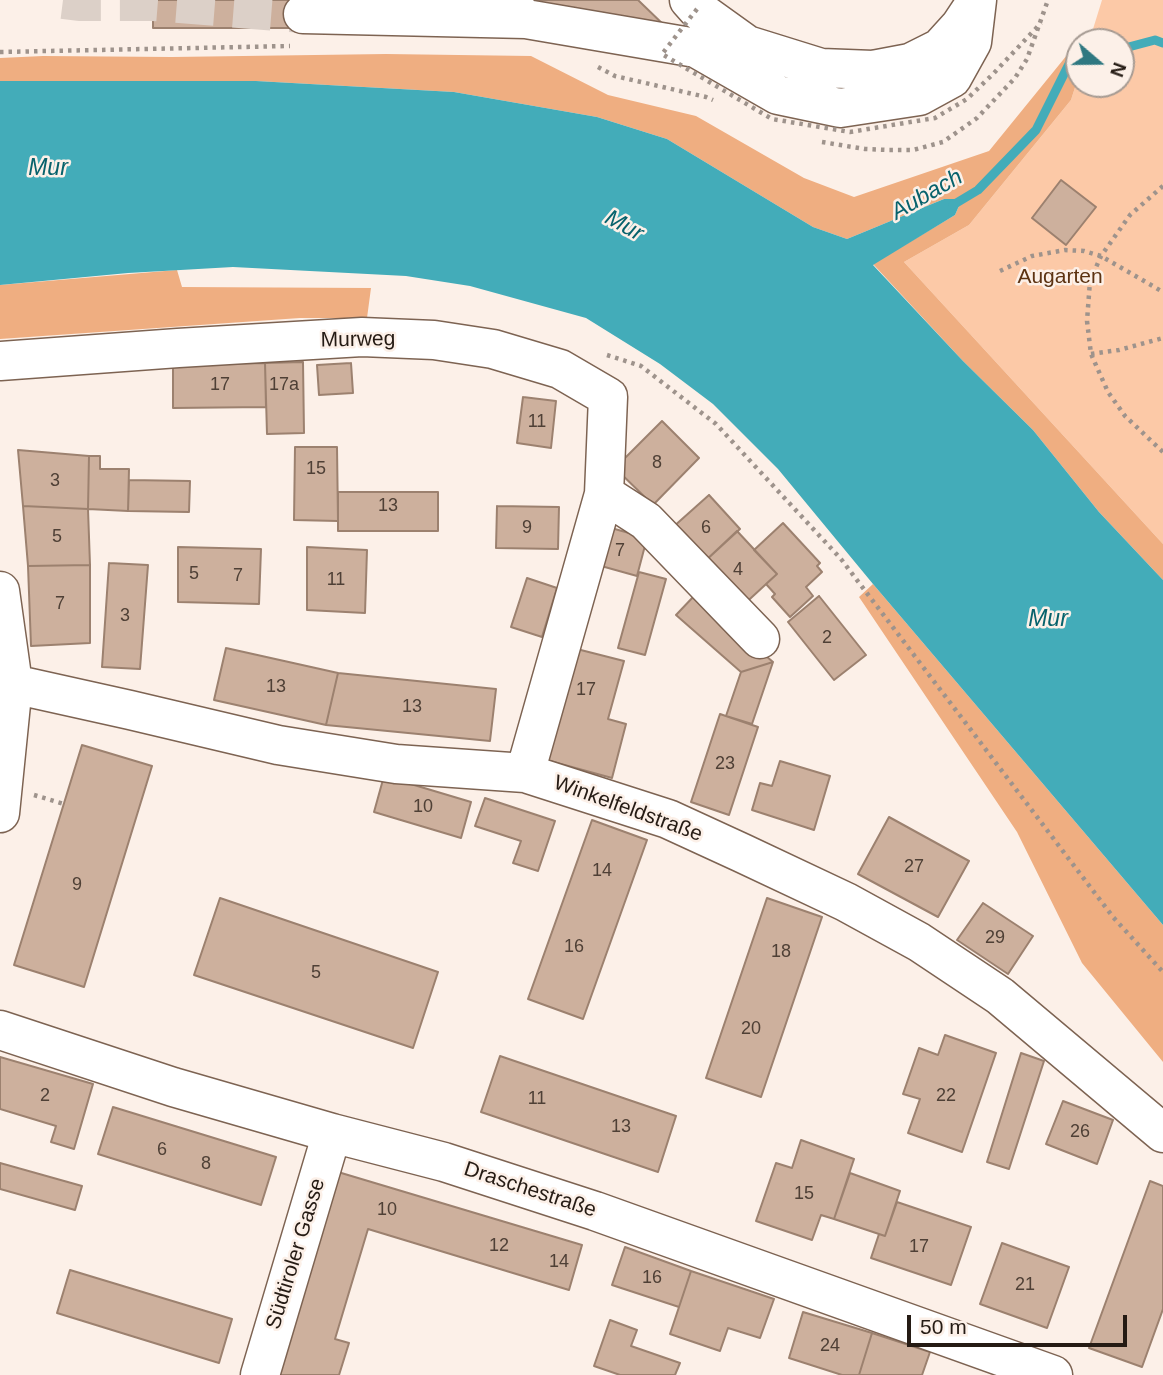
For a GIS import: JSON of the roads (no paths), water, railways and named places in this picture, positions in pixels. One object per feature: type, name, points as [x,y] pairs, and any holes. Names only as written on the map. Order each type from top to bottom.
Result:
[{"type":"street","points":[[302,30],[515,9],[696,48],[778,95],[840,108],[919,96],[952,78],[972,42],[977,0]]},
{"type":"street","points":[[703,3],[747,45],[821,68],[873,69],[910,63],[940,48],[960,26],[977,0]]},
{"type":"street","name":"Murweg","points":[[0,361],[362,337],[434,340],[493,349],[560,369],[608,397],[604,494],[525,774]]},
{"type":"street","points":[[604,494],[646,521],[760,639]]},
{"type":"street","points":[[0,591],[13,684],[0,813]]},
{"type":"street","name":"Winkelfeldstraße","points":[[13,684],[278,745],[396,764],[525,774],[668,820],[846,902],[906,936],[1000,996],[1163,1133]]},
{"type":"street","name":"Draschestraße","points":[[0,1030],[173,1087],[444,1162],[595,1211],[1053,1375]]},
{"type":"street","name":"Südtiroler Gasse","points":[[260,1375],[332,1133]]},
{"type":"water","name":"Mur","points":[[0,81],[256,81],[454,92],[597,117],[667,139],[813,227],[847,239],[944,199],[962,199],[955,215],[873,265],[963,361],[1033,430],[1099,512],[1163,580],[1163,925],[778,469],[713,404],[660,364],[586,318],[470,286],[406,276],[233,267],[128,273],[0,285]]},
{"type":"waterway","name":"Aubach","points":[[1135,45],[1155,40],[1163,43]]},
{"type":"waterway","name":"Aubach","points":[[953,205],[978,190],[1036,130],[1065,72]]},
{"type":"tunnel","points":[[63,0],[153,2],[303,14]]},
{"type":"park label","name":"Augarten","points":[[1060,277]]}]
